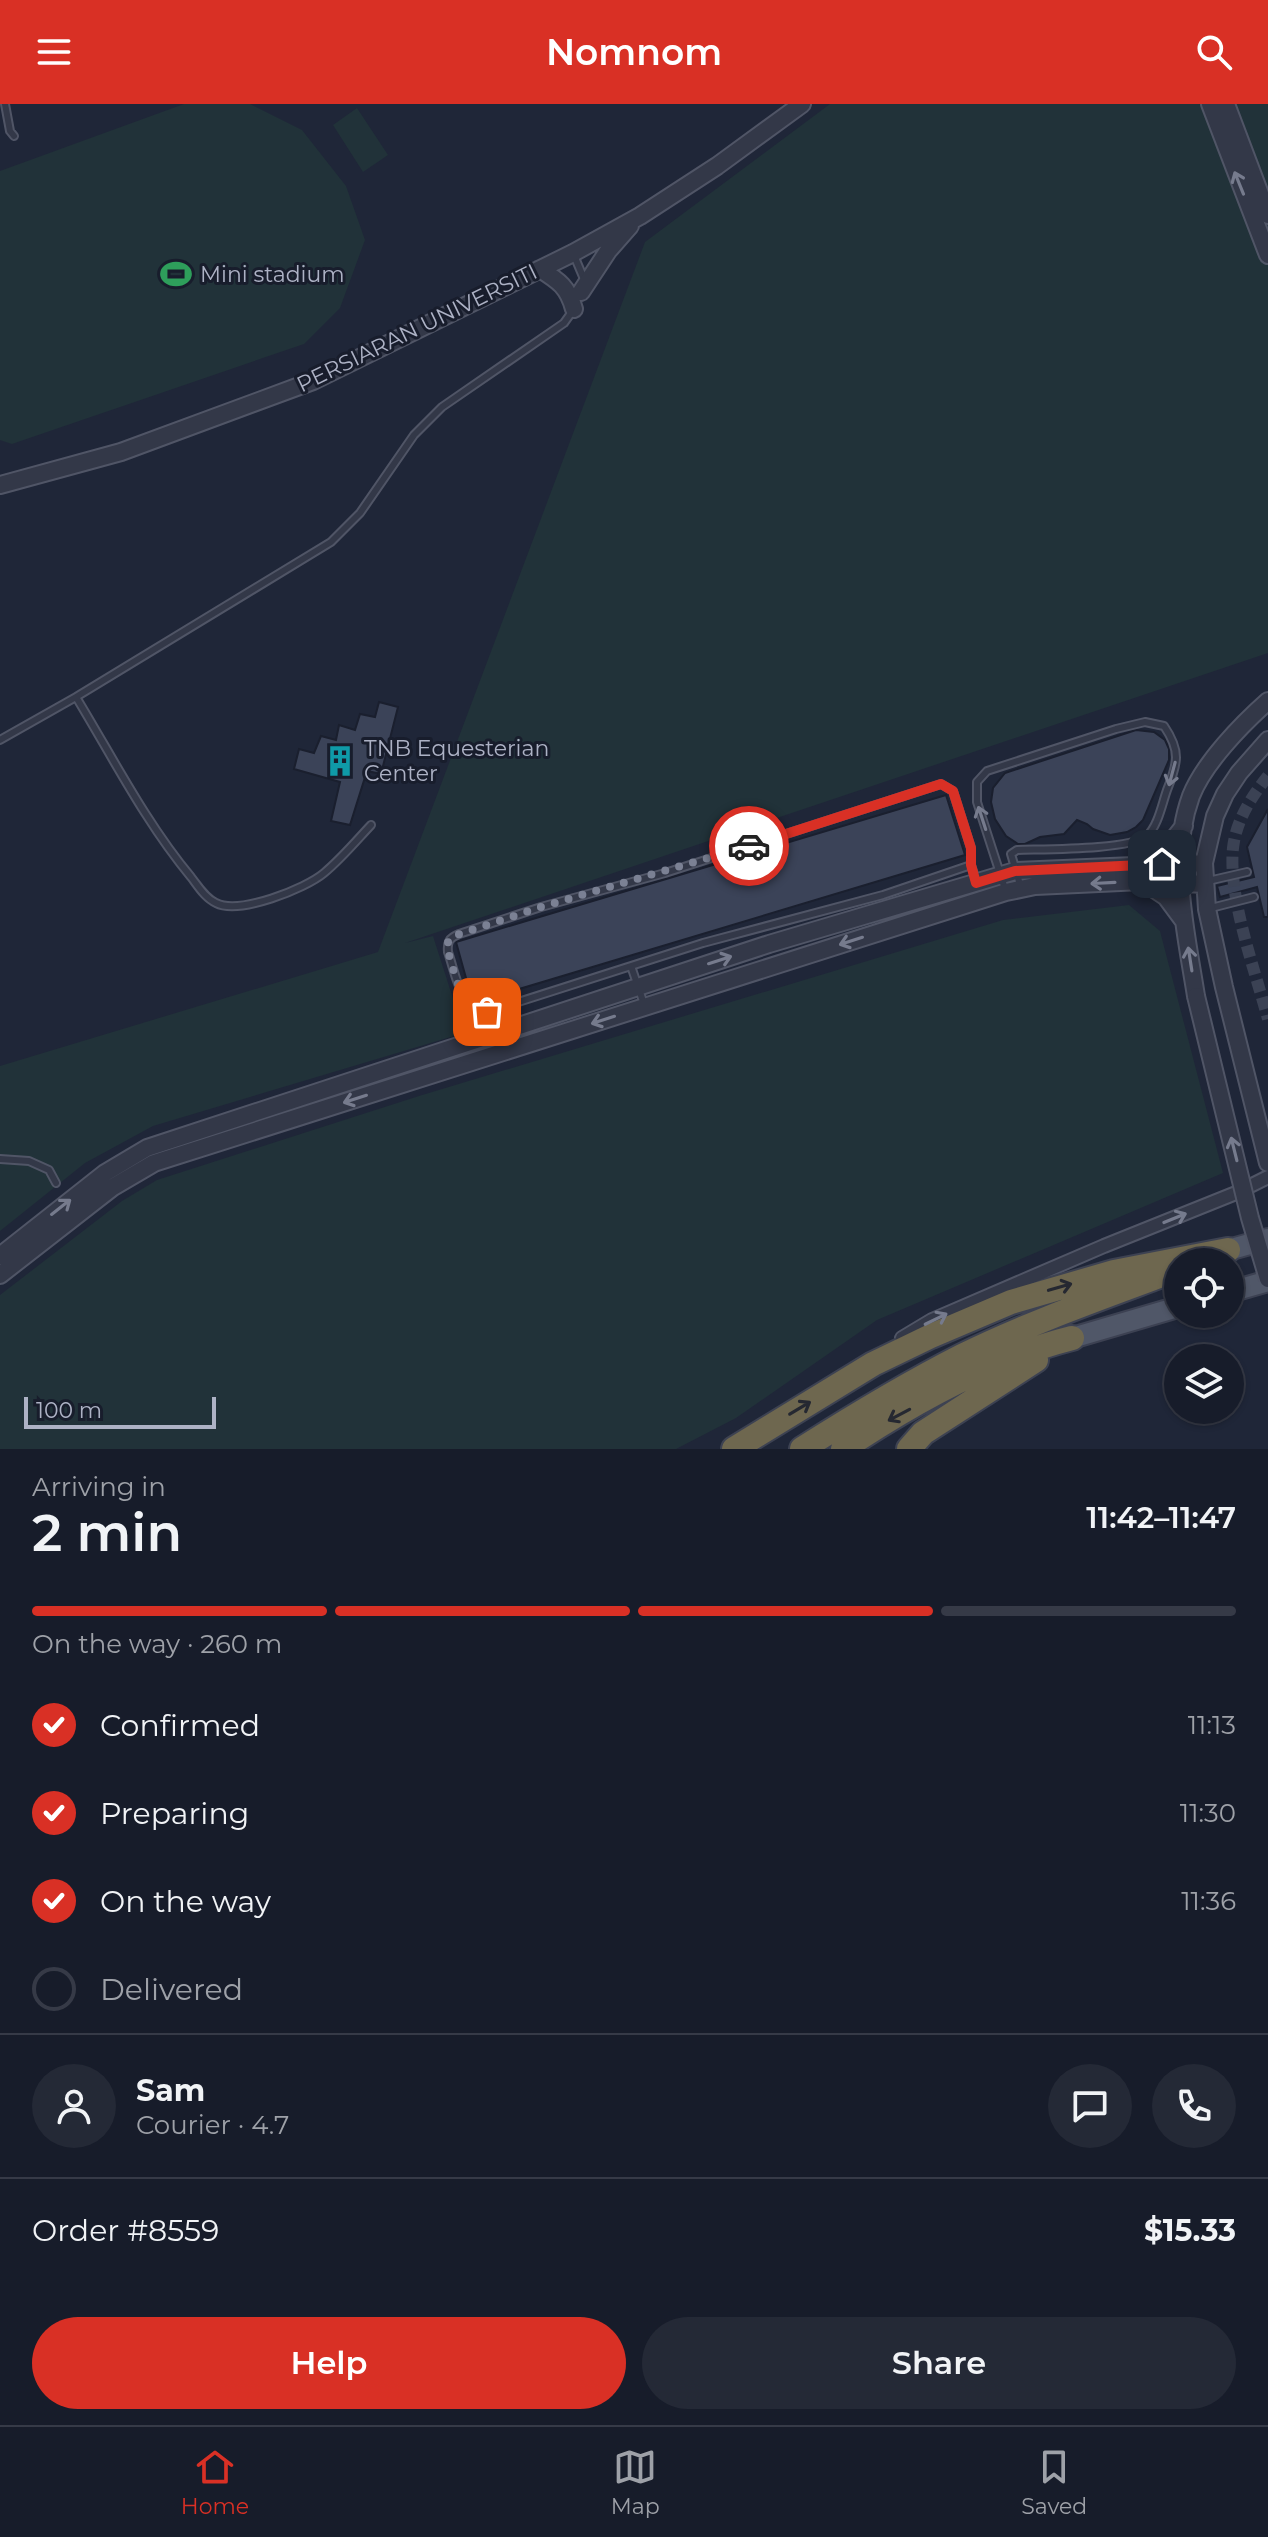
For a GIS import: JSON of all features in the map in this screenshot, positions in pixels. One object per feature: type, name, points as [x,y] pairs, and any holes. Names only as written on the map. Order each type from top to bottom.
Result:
[{"type":"highway","points":[[734,1449],[873,1364],[931,1336],[1011,1302],[1114,1272],[1164,1262]]},
{"type":"highway","points":[[802,1449],[868,1407],[965,1355],[1068,1310],[1164,1274]]},
{"type":"highway","points":[[843,1449],[877,1426],[997,1363],[1034,1348],[1072,1338]]},
{"type":"highway","points":[[909,1449],[923,1433],[1072,1338]]},
{"type":"main road","points":[[1235,1248],[1268,1239]]},
{"type":"main road","points":[[1244,1288],[1268,1280]]},
{"type":"main road","points":[[1072,1338],[1164,1311]]},
{"type":"street","name":"PERSIARAN UNIVERSITI","points":[[0,485],[121,452],[313,381],[573,253],[640,216],[717,166],[802,104]]},
{"type":"street","points":[[1210,104],[1268,255]]},
{"type":"street","points":[[1226,104],[1268,215]]},
{"type":"street","points":[[581,292],[608,251],[640,216]]},
{"type":"street","points":[[540,269],[562,282],[570,292],[574,309]]},
{"type":"street","points":[[1268,701],[1226,743],[1192,794],[1184,826],[1180,883],[1196,996],[1268,1280]]},
{"type":"street","points":[[1268,740],[1225,794],[1215,816],[1204,863],[1207,909],[1268,1163]]},
{"type":"street","points":[[1143,873],[1184,826]]},
{"type":"street","points":[[0,1275],[113,1187],[154,1163],[1014,890],[1143,873],[1181,863],[1204,863]]},
{"type":"street","points":[[0,1256],[105,1173],[147,1148],[769,944],[1008,873],[1143,873],[1180,883],[1204,882]]},
{"type":"street","points":[[1143,873],[1184,921]]},
{"type":"street","points":[[873,1364],[896,1342],[932,1320],[1268,1177]]},
{"type":"lane","points":[[5,104],[10,131],[14,136]]},
{"type":"lane","points":[[2,738],[76,697],[331,542],[360,513],[414,435],[442,407],[564,323],[581,292],[583,272],[573,253]]},
{"type":"lane","points":[[76,697],[169,851],[206,896],[217,904],[233,906],[256,903],[322,875],[371,825]]},
{"type":"lane","points":[[1145,722],[1164,726],[1176,744],[1176,768],[1148,835],[1117,845],[1017,850],[1011,854],[1008,873],[1014,890],[977,802],[977,782],[987,771],[1116,729],[1145,722]]},
{"type":"lane","points":[[971,865],[883,895],[669,954],[487,1012],[477,1011],[466,1004],[448,952],[447,944],[451,937],[459,934],[541,907],[665,873],[941,784],[953,791],[971,848],[971,865],[976,883]]},
{"type":"lane","points":[[1204,882],[1247,872]]},
{"type":"lane","points":[[1207,909],[1254,897]]},
{"type":"lane","points":[[669,954],[676,974]]},
{"type":"lane","points":[[631,966],[645,1007]]},
{"type":"lane","points":[[0,1159],[29,1161],[49,1170],[56,1183]]},
{"type":"shaded area","name":"Mini stadium","points":[[184,104],[250,104],[302,130],[346,186],[365,240],[340,308],[304,344],[12,444],[0,440],[0,171]]},
{"type":"shaded area","points":[[830,104],[1268,104],[1268,653],[405,943],[433,936],[464,1033],[153,1126],[85,1163],[0,1231],[0,1066],[378,952],[645,242]]},
{"type":"shaded area","points":[[357,108],[388,155],[363,172],[333,125]]},
{"type":"shaded area","points":[[1129,905],[1160,931],[1223,1173],[877,1320],[736,1418],[676,1449],[0,1449],[0,1295],[122,1201],[157,1180],[419,1096],[1003,920]]},
{"type":"building","name":"TNB Equesterian Center","points":[[379,702],[398,707],[381,774],[367,771],[350,825],[331,821],[340,782],[294,769],[299,749],[314,753],[321,736],[336,740],[339,725],[355,730],[360,714],[375,717]]},
{"type":"building","points":[[1136,730],[1154,732],[1165,740],[1169,760],[1143,820],[1136,827],[1110,835],[1077,820],[1064,834],[1040,837],[1025,844],[1018,844],[1006,836],[995,819],[991,802],[993,788],[1005,773]]},
{"type":"building","points":[[946,795],[965,855],[476,1002],[471,996],[456,942]]},
{"type":"building","points":[[1268,809],[1268,917],[1264,917],[1257,887],[1220,897],[1217,886],[1254,877],[1247,847]]},
{"type":"tunnel","points":[[1268,776],[1241,819],[1233,848],[1238,911],[1268,1019]]},
{"type":"way so far","points":[[487,1012],[477,1011],[466,1004],[448,952],[447,944],[451,937],[541,907],[749,846]]},
{"type":"place","name":"Mini stadium","points":[[176,274]]},
{"type":"place","name":"TNB Equesterian Center","points":[[340,761]]},
{"type":"route","points":[[749,846],[941,784],[953,791],[971,848],[971,865],[976,883],[1015,871],[1162,864]]}]
